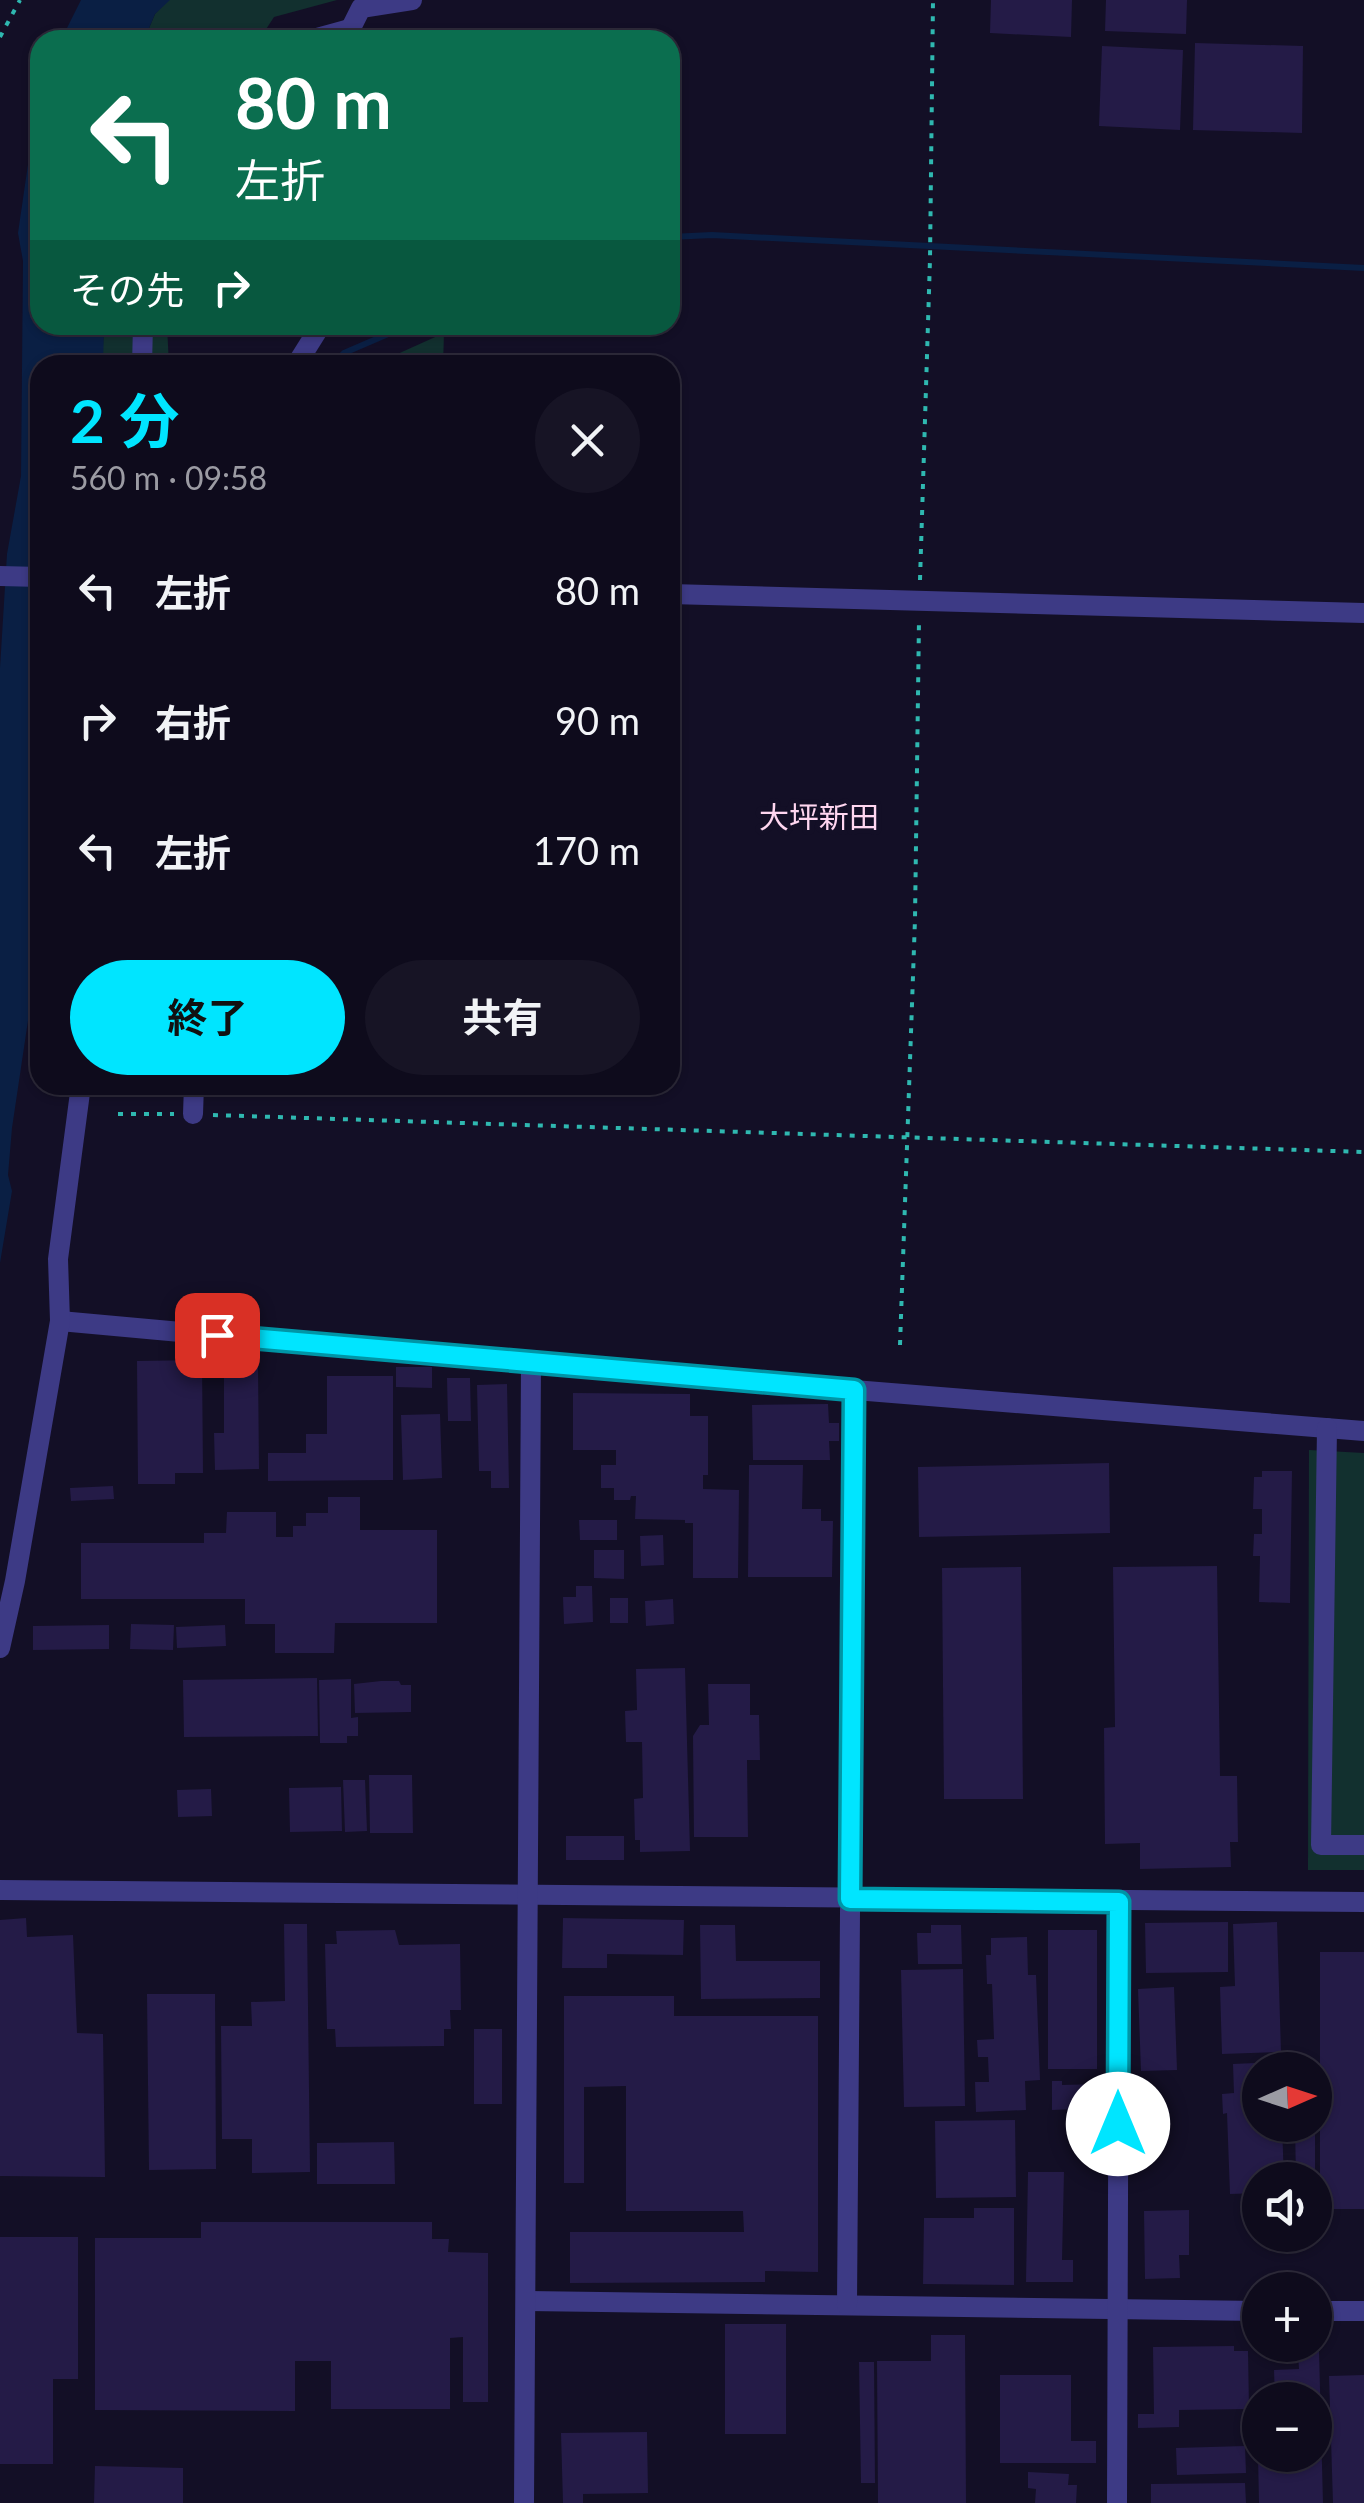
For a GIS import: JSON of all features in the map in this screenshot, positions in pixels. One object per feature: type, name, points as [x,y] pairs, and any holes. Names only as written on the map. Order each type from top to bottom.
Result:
[{"type":"street","points":[[349,30],[360,8],[412,0]]},
{"type":"street","points":[[0,576],[30,576]]},
{"type":"street","points":[[680,594],[1364,612]]},
{"type":"street","points":[[0,1648],[16,1580],[60,1321],[58,1259],[81,1095]]},
{"type":"street","points":[[193,1114],[194,1095]]},
{"type":"street","points":[[60,1321],[531,1364],[1364,1431]]},
{"type":"street","points":[[524,2503],[531,1364]]},
{"type":"street","points":[[847,2304],[854,1390]]},
{"type":"street","points":[[1327,1428],[1322,1845],[1364,1845]]},
{"type":"street","points":[[0,1890],[1364,1902]]},
{"type":"street","points":[[1117,2503],[1119,1902]]},
{"type":"street","points":[[528,2301],[1242,2311]]},
{"type":"street","points":[[1332,2311],[1364,2312]]},
{"type":"path","points":[[0,37],[20,0]]},
{"type":"path","points":[[900,1345],[930,259],[932,0]]},
{"type":"path","points":[[118,1114],[1364,1152]]},
{"type":"green space","points":[[168,0],[337,0],[274,17],[266,30],[148,30],[155,14]]},
{"type":"green space","points":[[104,335],[168,335],[168,355],[102,355]]},
{"type":"green space","points":[[440,335],[444,335],[443,355],[395,355]]},
{"type":"green space","points":[[1309,1450],[1364,1453],[1364,1870],[1308,1870]]},
{"type":"water","points":[[81,0],[170,0],[155,14],[148,30],[66,30]]},
{"type":"water","points":[[30,151],[30,335],[104,335],[103,355],[30,355],[30,1007],[12,1128],[8,1175],[12,1191],[0,1263],[0,668],[7,554],[21,476],[23,261],[18,233]]},
{"type":"building","points":[[991,0],[1072,0],[1071,37],[990,33]]},
{"type":"building","points":[[1106,0],[1187,0],[1186,34],[1105,31]]},
{"type":"building","points":[[1195,43],[1303,46],[1302,133],[1193,130]]},
{"type":"building","points":[[1102,46],[1183,50],[1180,130],[1099,126]]},
{"type":"building","points":[[202,1360],[203,1473],[175,1473],[175,1484],[138,1484],[137,1361]]},
{"type":"building","points":[[224,1367],[258,1367],[259,1469],[215,1470],[214,1433],[224,1433]]},
{"type":"building","points":[[396,1367],[432,1367],[432,1388],[396,1387]]},
{"type":"building","points":[[327,1376],[393,1376],[393,1480],[268,1481],[268,1453],[306,1453],[306,1434],[327,1434]]},
{"type":"building","points":[[447,1378],[470,1378],[471,1421],[448,1421]]},
{"type":"building","points":[[507,1384],[509,1488],[491,1488],[491,1471],[479,1471],[477,1385]]},
{"type":"building","points":[[573,1393],[690,1394],[690,1416],[708,1416],[708,1475],[703,1475],[703,1489],[739,1490],[738,1578],[693,1578],[693,1523],[635,1519],[636,1496],[614,1500],[614,1488],[601,1488],[601,1465],[616,1465],[616,1450],[573,1450]]},
{"type":"building","points":[[828,1404],[829,1423],[839,1423],[839,1441],[829,1441],[830,1460],[753,1460],[752,1405]]},
{"type":"building","points":[[440,1414],[442,1478],[403,1480],[401,1415]]},
{"type":"building","points":[[1109,1463],[1110,1533],[919,1537],[918,1467]]},
{"type":"building","points":[[749,1465],[803,1465],[802,1509],[821,1509],[821,1521],[833,1521],[832,1577],[748,1577]]},
{"type":"building","points":[[1262,1471],[1292,1471],[1290,1603],[1259,1602],[1260,1556],[1253,1556],[1254,1534],[1262,1534],[1262,1509],[1253,1509],[1254,1477],[1262,1477]]},
{"type":"building","points":[[113,1486],[114,1499],[71,1501],[70,1488]]},
{"type":"building","points":[[328,1497],[360,1497],[360,1530],[437,1530],[437,1623],[335,1623],[334,1653],[275,1653],[275,1624],[245,1624],[245,1599],[81,1599],[81,1543],[204,1543],[204,1533],[226,1533],[227,1512],[276,1512],[276,1537],[293,1537],[293,1526],[306,1526],[306,1513],[328,1513]]},
{"type":"building","points":[[579,1520],[617,1520],[617,1540],[580,1540]]},
{"type":"building","points":[[663,1535],[664,1565],[641,1566],[640,1536]]},
{"type":"building","points":[[594,1550],[624,1550],[624,1579],[594,1578]]},
{"type":"building","points":[[1217,1566],[1220,1776],[1237,1776],[1238,1842],[1230,1842],[1231,1867],[1140,1869],[1140,1843],[1105,1844],[1104,1728],[1115,1727],[1113,1567]]},
{"type":"building","points":[[1021,1567],[1023,1799],[944,1799],[942,1568]]},
{"type":"building","points":[[576,1586],[592,1586],[593,1622],[564,1624],[563,1597],[576,1597]]},
{"type":"building","points":[[610,1598],[628,1598],[628,1623],[610,1623]]},
{"type":"building","points":[[673,1599],[674,1624],[646,1626],[645,1601]]},
{"type":"building","points":[[131,1624],[174,1625],[173,1650],[130,1649]]},
{"type":"building","points":[[109,1625],[109,1649],[33,1650],[33,1626]]},
{"type":"building","points":[[225,1625],[226,1646],[177,1648],[176,1627]]},
{"type":"building","points":[[685,1668],[690,1851],[640,1852],[640,1840],[635,1840],[634,1799],[643,1798],[642,1742],[626,1742],[625,1711],[637,1710],[636,1669]]},
{"type":"building","points":[[317,1678],[318,1736],[184,1737],[183,1680]]},
{"type":"building","points":[[351,1679],[351,1718],[358,1717],[358,1736],[347,1736],[347,1743],[320,1743],[319,1680]]},
{"type":"building","points":[[381,1681],[411,1685],[411,1712],[355,1713],[354,1684]]},
{"type":"building","points":[[708,1684],[750,1684],[750,1715],[759,1715],[760,1760],[747,1760],[748,1837],[694,1837],[693,1736],[700,1725],[709,1725]]},
{"type":"building","points":[[369,1775],[412,1775],[413,1833],[370,1833]]},
{"type":"building","points":[[343,1780],[365,1780],[367,1831],[345,1832]]},
{"type":"building","points":[[341,1787],[342,1831],[290,1832],[289,1788]]},
{"type":"building","points":[[211,1789],[212,1816],[178,1817],[177,1790]]},
{"type":"building","points":[[566,1836],[624,1836],[624,1860],[566,1860]]},
{"type":"building","points":[[26,1918],[27,1937],[73,1935],[77,2033],[103,2034],[105,2177],[0,2176],[0,1920]]},
{"type":"building","points":[[563,1918],[684,1920],[683,1955],[607,1954],[607,1968],[562,1968]]},
{"type":"building","points":[[1228,1922],[1228,1972],[1146,1973],[1145,1923]]},
{"type":"building","points":[[1277,1922],[1281,2052],[1222,2054],[1220,1987],[1235,1986],[1233,1924]]},
{"type":"building","points":[[284,1924],[307,1924],[310,2172],[252,2173],[252,2139],[222,2139],[221,2026],[252,2026],[251,2002],[285,2001]]},
{"type":"building","points":[[700,1925],[735,1925],[736,1961],[820,1961],[820,1998],[701,1999]]},
{"type":"building","points":[[931,1925],[961,1925],[962,1964],[918,1964],[917,1933],[931,1933]]},
{"type":"building","points":[[395,1930],[399,1945],[460,1944],[461,2010],[450,2010],[451,2029],[444,2029],[444,2046],[336,2047],[335,2029],[327,2029],[325,1944],[337,1944],[336,1931]]},
{"type":"building","points":[[1048,1930],[1097,1930],[1097,2069],[1048,2069]]},
{"type":"building","points":[[1027,1937],[1028,1975],[1036,1975],[1040,2080],[1025,2081],[1026,2110],[976,2112],[975,2082],[989,2082],[988,2057],[978,2057],[977,2040],[994,2039],[992,1984],[987,1984],[986,1955],[991,1955],[991,1938]]},
{"type":"building","points":[[1320,1952],[1364,1952],[1364,2209],[1332,2209],[1332,2162],[1320,2162],[1320,2142],[1332,2142],[1332,2052],[1320,2052]]},
{"type":"building","points":[[963,1969],[965,2106],[904,2107],[901,1970]]},
{"type":"building","points":[[1174,1987],[1177,2070],[1141,2071],[1138,1989]]},
{"type":"building","points":[[147,1994],[215,1994],[216,2169],[149,2170]]},
{"type":"building","points":[[564,1996],[674,1996],[674,2016],[818,2016],[818,2272],[765,2271],[765,2282],[570,2283],[570,2232],[744,2232],[743,2211],[626,2211],[626,2086],[584,2087],[584,2183],[564,2183]]},
{"type":"building","points":[[474,2029],[502,2029],[502,2104],[474,2104]]},
{"type":"building","points":[[1233,2064],[1242,2064],[1242,2142],[1283,2142],[1283,2162],[1242,2162],[1242,2194],[1230,2194],[1227,2113],[1223,2114],[1222,2094],[1234,2093]]},
{"type":"building","points":[[1052,2081],[1062,2081],[1062,2085],[1098,2084],[1099,2108],[1052,2110]]},
{"type":"building","points":[[1015,2120],[1016,2197],[936,2198],[935,2121]]},
{"type":"building","points":[[394,2142],[395,2184],[317,2184],[317,2143]]},
{"type":"building","points":[[1295,2142],[1315,2142],[1315,2162],[1296,2162]]},
{"type":"building","points":[[1028,2172],[1064,2172],[1062,2260],[1073,2260],[1073,2282],[1026,2282]]},
{"type":"building","points":[[974,2208],[1014,2208],[1014,2285],[923,2284],[924,2218],[974,2218]]},
{"type":"building","points":[[1189,2210],[1189,2255],[1179,2255],[1180,2278],[1145,2279],[1144,2211]]},
{"type":"building","points":[[201,2222],[432,2222],[432,2239],[449,2239],[448,2252],[488,2253],[488,2402],[463,2402],[463,2337],[450,2338],[450,2409],[331,2409],[331,2361],[295,2361],[295,2411],[95,2410],[95,2238],[201,2238]]},
{"type":"building","points":[[0,2237],[78,2237],[78,2379],[53,2379],[53,2464],[0,2464]]},
{"type":"building","points":[[725,2324],[786,2324],[786,2434],[725,2434]]},
{"type":"building","points":[[931,2335],[965,2335],[966,2503],[878,2503],[877,2361],[931,2361]]},
{"type":"building","points":[[1234,2346],[1234,2351],[1242,2351],[1242,2362],[1248,2362],[1249,2382],[1242,2382],[1242,2409],[1179,2410],[1179,2427],[1138,2428],[1138,2414],[1154,2414],[1153,2347]]},
{"type":"building","points":[[859,2362],[874,2362],[875,2483],[861,2483]]},
{"type":"building","points":[[1299,2362],[1319,2362],[1320,2382],[1274,2382],[1274,2370],[1299,2369]]},
{"type":"building","points":[[1000,2375],[1071,2375],[1071,2441],[1096,2441],[1096,2463],[1000,2463]]},
{"type":"building","points":[[1364,2375],[1364,2503],[1333,2503],[1329,2376]]},
{"type":"building","points":[[647,2432],[648,2493],[583,2494],[583,2503],[563,2503],[561,2433]]},
{"type":"building","points":[[1242,2446],[1242,2472],[1246,2473],[1177,2475],[1176,2448]]},
{"type":"building","points":[[95,2466],[183,2468],[183,2503],[94,2503]]},
{"type":"building","points":[[1028,2472],[1069,2474],[1068,2485],[1077,2485],[1076,2503],[1035,2503],[1036,2489],[1028,2488]]},
{"type":"building","points":[[1258,2472],[1322,2472],[1323,2503],[1259,2503]]},
{"type":"building","points":[[1245,2483],[1246,2503],[1151,2503],[1151,2484]]},
{"type":"waterway","points":[[680,237],[1364,268]]},
{"type":"waterway","points":[[342,355],[386,335]]},
{"type":"district","name":"大坪新田","points":[[819,816]]},
{"type":"route","points":[[217,1335],[854,1390],[850,1899],[1119,1902],[1118,2124]]}]
